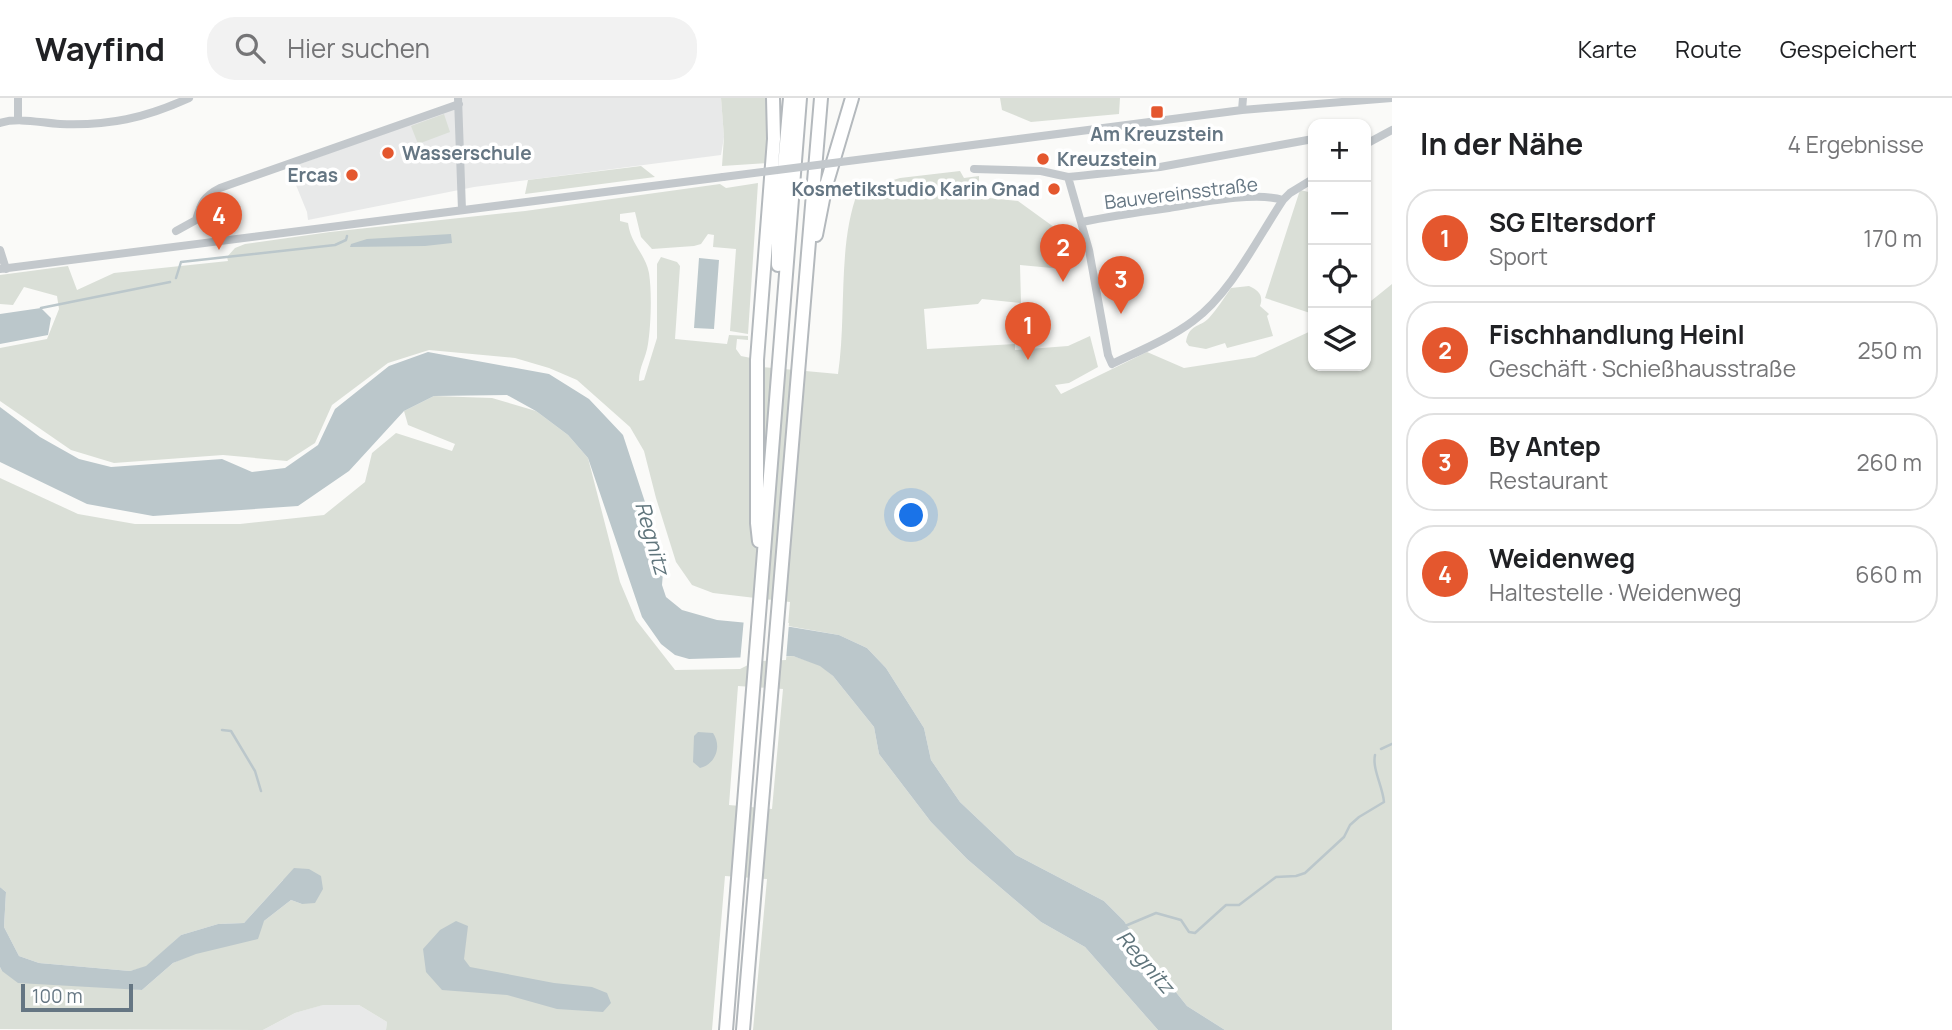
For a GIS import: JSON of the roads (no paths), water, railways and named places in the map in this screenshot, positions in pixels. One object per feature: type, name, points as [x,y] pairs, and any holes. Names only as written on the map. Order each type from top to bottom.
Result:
[{"type":"highway","points":[[726,1030],[762,577],[766,433],[758,342],[774,139],[774,98]]},
{"type":"highway","points":[[777,343],[778,236],[790,98]]},
{"type":"highway","points":[[762,577],[757,523],[800,98]]},
{"type":"highway","points":[[743,1030],[821,98]]},
{"type":"highway","points":[[800,339],[825,189],[853,98]]},
{"type":"street","points":[[18,98],[18,120]]},
{"type":"street","points":[[0,123],[18,120],[91,125],[115,123],[141,118],[189,98]]},
{"type":"street","points":[[1242,110],[1243,98]]},
{"type":"street","points":[[0,250],[3,269],[1308,101],[1392,98]]},
{"type":"street","points":[[176,231],[196,220],[202,200],[209,193],[459,101],[462,210]]},
{"type":"street","points":[[1371,140],[1392,130]]},
{"type":"street","points":[[974,169],[1041,171],[1068,177],[1160,167],[1308,140]]},
{"type":"street","points":[[1068,177],[1082,222],[1108,355],[1112,363],[1181,329],[1200,316],[1225,288],[1283,200],[1309,182]]},
{"type":"street","name":"Bauvereinsstraße","points":[[1082,222],[1202,202],[1273,197],[1283,200]]},
{"type":"water","points":[[451,234],[452,243],[350,247],[351,244],[367,239]]},
{"type":"water","points":[[699,258],[719,260],[714,329],[694,328]]},
{"type":"water","points":[[41,308],[51,318],[48,335],[0,344],[0,314]]},
{"type":"water","name":"Regnitz","points":[[428,352],[549,374],[589,399],[623,435],[664,560],[662,585],[666,597],[682,610],[717,620],[839,635],[867,648],[886,668],[924,728],[931,760],[960,802],[1016,855],[1104,901],[1124,921],[1147,956],[1187,1006],[1225,1030],[1158,1030],[1085,947],[1041,922],[967,859],[931,822],[879,754],[874,727],[833,676],[820,666],[793,656],[689,659],[675,655],[661,644],[642,617],[588,458],[568,435],[536,411],[507,395],[434,396],[404,411],[349,471],[298,506],[153,516],[87,504],[0,462],[0,407],[40,437],[79,459],[111,467],[222,459],[252,472],[285,468],[318,445],[335,409],[389,366]]},
{"type":"water","points":[[698,732],[713,733],[717,743],[714,759],[700,768],[693,762],[694,736]]},
{"type":"water","points":[[294,868],[309,869],[321,876],[323,889],[315,903],[302,904],[291,900],[264,921],[258,939],[196,954],[173,963],[142,990],[18,983],[0,967],[0,887],[6,892],[4,927],[19,956],[39,963],[130,971],[146,966],[181,935],[218,924],[244,923]]},
{"type":"water","points":[[456,921],[468,926],[464,959],[470,967],[554,983],[592,987],[607,993],[611,1003],[603,1012],[557,1009],[507,995],[442,990],[426,972],[423,949],[440,930]]},
{"type":"waterway","points":[[176,278],[181,262],[335,245],[346,240],[347,236]]},
{"type":"waterway","points":[[41,308],[170,282]]},
{"type":"waterway","points":[[222,730],[231,731],[255,771],[261,791]]},
{"type":"waterway","points":[[1381,749],[1392,744]]},
{"type":"waterway","name":"Regnitz","points":[[1125,926],[1156,913],[1181,920],[1189,932],[1195,933],[1226,905],[1239,905],[1276,877],[1305,873],[1344,837],[1350,825],[1384,802],[1375,755]]},
{"type":"place","name":"Am Kreuzstein","points":[[1157,112]]},
{"type":"place","name":"Wasserschule","points":[[388,153]]},
{"type":"place","name":"Kreuzstein","points":[[1043,159]]},
{"type":"place","name":"Ercas","points":[[352,175]]},
{"type":"place","name":"Kosmetikstudio Karin Gnad","points":[[1054,189]]},
{"type":"place","name":"Weidenweg","points":[[219,250]]},
{"type":"place","name":"Fischhandlung Heinl","points":[[1063,282]]},
{"type":"place","name":"By Antep","points":[[1121,314]]},
{"type":"place","name":"SG Eltersdorf","points":[[1028,360]]}]
